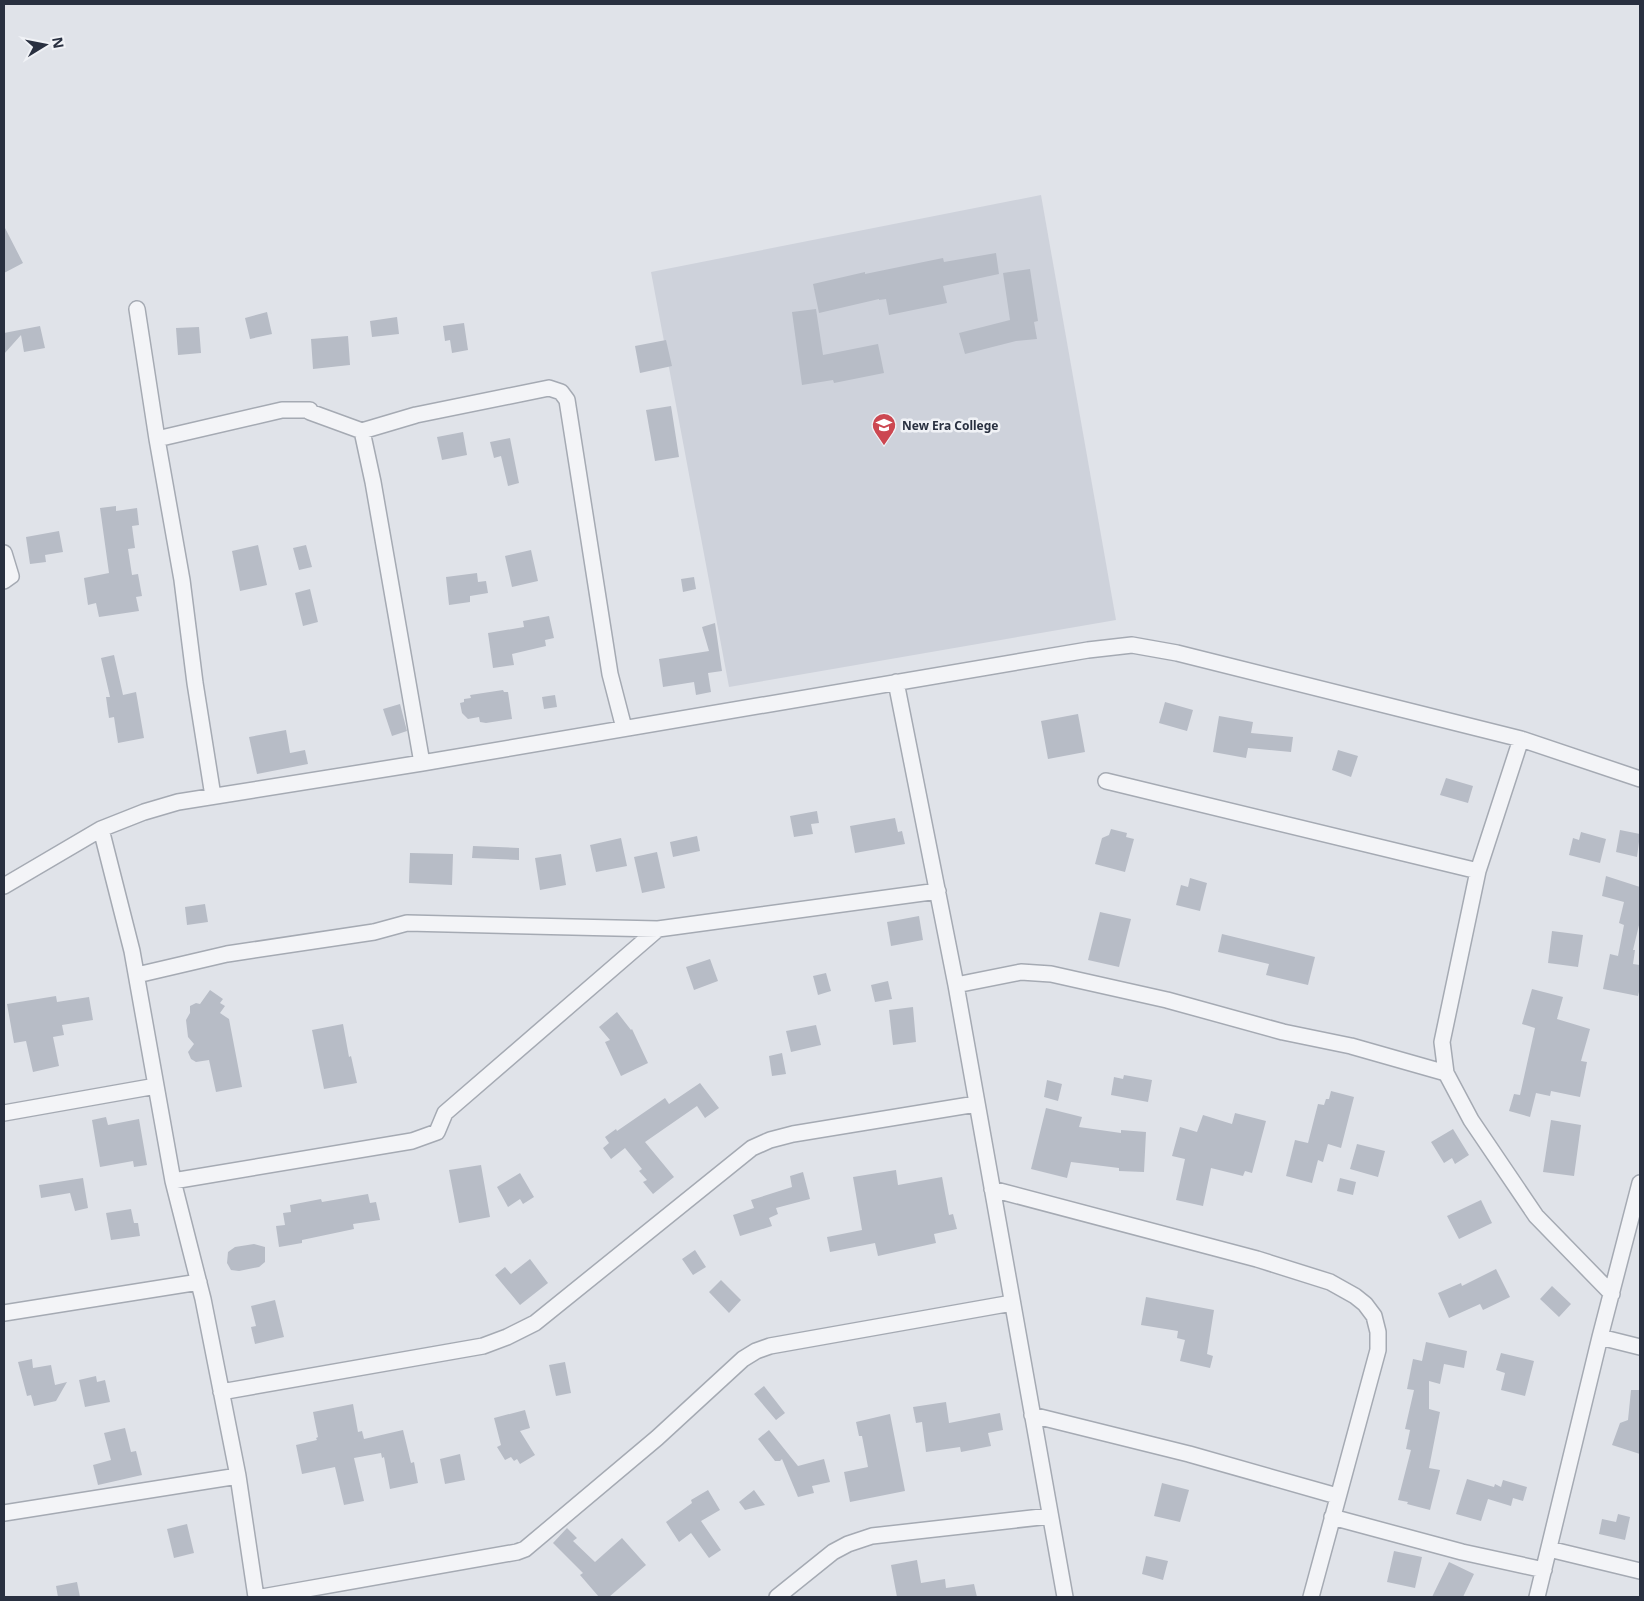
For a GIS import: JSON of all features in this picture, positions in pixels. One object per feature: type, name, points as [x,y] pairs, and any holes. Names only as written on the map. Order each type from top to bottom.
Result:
[{"type":"street","points":[[137,309],[157,439],[182,580],[195,683],[213,796]]},
{"type":"street","points":[[157,439],[282,410],[295,409],[310,410],[310,412],[362,431],[416,415],[550,388],[561,392],[567,400],[569,410],[610,674],[624,728]]},
{"type":"street","points":[[362,431],[373,482],[422,763]]},
{"type":"street","points":[[4,553],[12,576],[4,580]]},
{"type":"street","points":[[4,886],[101,829],[169,804],[1088,650],[1132,645],[1177,653],[1521,739],[1640,780]]},
{"type":"street","points":[[896,682],[956,985],[1065,1597]]},
{"type":"street","points":[[1521,739],[1478,871],[1442,1042],[1446,1073],[1472,1120],[1536,1216],[1612,1294]]},
{"type":"street","points":[[1106,781],[1478,871]]},
{"type":"street","points":[[101,829],[132,951],[173,1181],[199,1282],[238,1476],[256,1597]]},
{"type":"street","points":[[136,975],[227,954],[374,932],[407,923],[658,929],[938,892]]},
{"type":"street","points":[[173,1181],[412,1141],[437,1132],[445,1113],[658,929]]},
{"type":"street","points":[[956,985],[1021,972],[1050,974],[1167,1000],[1283,1032],[1351,1046],[1446,1073]]},
{"type":"street","points":[[4,1113],[156,1086]]},
{"type":"street","points":[[221,1392],[483,1346],[507,1337],[535,1323],[752,1148],[770,1140],[793,1134],[976,1104]]},
{"type":"street","points":[[1537,1597],[1600,1336],[1640,1183]]},
{"type":"street","points":[[992,1189],[1256,1259],[1330,1282],[1365,1304],[1374,1316],[1378,1332],[1378,1350],[1311,1597]]},
{"type":"street","points":[[4,1313],[199,1282]]},
{"type":"street","points":[[262,1597],[517,1552],[526,1548],[657,1438],[743,1359],[756,1351],[770,1346],[1012,1304]]},
{"type":"street","points":[[1600,1336],[1640,1347]]},
{"type":"street","points":[[1032,1415],[1188,1454],[1338,1496]]},
{"type":"street","points":[[4,1513],[238,1476]]},
{"type":"street","points":[[777,1597],[833,1552],[848,1544],[872,1536],[1050,1516]]},
{"type":"street","points":[[1332,1517],[1462,1552],[1544,1570]]},
{"type":"street","points":[[1549,1549],[1640,1571]]},
{"type":"shaded area","name":"New Era College","points":[[1041,195],[1116,620],[729,687],[651,272]]},
{"type":"building","points":[[4,226],[23,263],[4,273]]},
{"type":"building","points":[[996,253],[999,274],[943,286],[947,303],[889,315],[886,299],[879,299],[819,313],[813,284],[865,272],[865,274],[943,258],[944,262]]},
{"type":"building","points":[[1030,269],[1038,321],[1034,322],[1037,339],[1016,341],[965,354],[959,333],[1010,320],[1003,273]]},
{"type":"building","points":[[816,309],[823,355],[878,344],[884,373],[834,383],[833,380],[802,385],[792,312]]},
{"type":"building","points":[[267,312],[272,334],[250,339],[245,318]]},
{"type":"building","points":[[397,317],[399,334],[372,337],[370,321]]},
{"type":"building","points":[[464,323],[468,350],[452,353],[450,340],[445,341],[443,326]]},
{"type":"building","points":[[40,326],[45,348],[24,352],[21,335],[4,354],[4,333]]},
{"type":"building","points":[[199,327],[201,353],[178,355],[176,328]]},
{"type":"building","points":[[348,336],[350,365],[313,369],[311,339]]},
{"type":"building","points":[[666,340],[672,366],[640,373],[635,346]]},
{"type":"building","points":[[671,406],[679,457],[655,461],[646,410]]},
{"type":"building","points":[[463,432],[467,455],[442,460],[437,437]]},
{"type":"building","points":[[510,438],[519,483],[508,486],[501,456],[494,458],[490,442]]},
{"type":"building","points":[[116,506],[116,511],[137,508],[139,525],[132,526],[135,548],[128,549],[132,575],[138,574],[142,596],[136,597],[139,611],[99,617],[96,603],[88,605],[84,578],[109,573],[100,508]]},
{"type":"building","points":[[59,531],[63,552],[45,555],[46,562],[30,564],[26,537]]},
{"type":"building","points":[[258,545],[267,585],[240,591],[232,551]]},
{"type":"building","points":[[306,545],[312,567],[299,570],[293,548]]},
{"type":"building","points":[[531,550],[538,581],[512,587],[505,556]]},
{"type":"building","points":[[477,573],[478,582],[486,581],[488,593],[470,596],[470,602],[449,605],[446,577]]},
{"type":"building","points":[[694,577],[696,589],[683,592],[681,579]]},
{"type":"building","points":[[310,589],[318,622],[303,626],[295,593]]},
{"type":"building","points":[[549,616],[554,638],[545,640],[546,646],[512,654],[514,665],[493,668],[488,633],[524,627],[523,621]]},
{"type":"building","points":[[715,623],[722,671],[708,673],[711,692],[696,695],[694,682],[663,687],[659,659],[709,651],[702,627]]},
{"type":"building","points":[[114,655],[123,695],[136,692],[144,738],[118,743],[114,717],[109,718],[106,697],[110,697],[101,658]]},
{"type":"building","points":[[503,690],[508,692],[512,719],[486,723],[480,722],[479,717],[468,719],[462,713],[460,703],[464,702],[464,699],[471,698],[470,695]]},
{"type":"building","points":[[555,695],[557,707],[544,709],[542,697]]},
{"type":"building","points":[[1165,702],[1193,710],[1187,731],[1159,723]]},
{"type":"building","points":[[400,704],[407,731],[392,736],[383,709]]},
{"type":"building","points":[[1078,714],[1085,752],[1048,759],[1041,721]]},
{"type":"building","points":[[1219,716],[1253,722],[1251,733],[1293,737],[1291,752],[1248,748],[1246,758],[1213,752]]},
{"type":"building","points":[[286,730],[290,753],[305,750],[308,764],[257,774],[249,737]]},
{"type":"building","points":[[1338,750],[1358,756],[1351,777],[1332,770]]},
{"type":"building","points":[[1446,778],[1473,786],[1468,803],[1440,795]]},
{"type":"building","points":[[817,811],[819,823],[811,824],[813,834],[794,837],[790,816]]},
{"type":"building","points":[[895,818],[898,832],[902,831],[905,844],[855,853],[850,826]]},
{"type":"building","points":[[1111,829],[1127,833],[1126,837],[1134,839],[1125,872],[1095,864],[1102,838],[1109,835]]},
{"type":"building","points":[[1620,830],[1640,834],[1637,857],[1616,852]]},
{"type":"building","points":[[1581,832],[1606,839],[1600,863],[1569,855],[1573,838],[1579,840]]},
{"type":"building","points":[[697,836],[700,851],[673,857],[670,842]]},
{"type":"building","points":[[621,838],[627,866],[596,872],[590,845]]},
{"type":"building","points":[[473,846],[519,848],[519,860],[472,858]]},
{"type":"building","points":[[657,852],[665,888],[642,893],[634,857]]},
{"type":"building","points":[[410,853],[453,854],[452,885],[409,883]]},
{"type":"building","points":[[561,854],[566,885],[540,890],[535,858]]},
{"type":"building","points":[[1606,876],[1640,887],[1640,921],[1633,950],[1635,950],[1633,964],[1640,965],[1638,996],[1603,989],[1610,954],[1618,956],[1624,925],[1619,923],[1624,902],[1602,896]]},
{"type":"building","points":[[1190,878],[1207,883],[1200,911],[1176,905],[1181,885],[1188,887]]},
{"type":"building","points":[[205,904],[208,922],[187,925],[185,907]]},
{"type":"building","points":[[1100,912],[1131,919],[1119,967],[1088,960]]},
{"type":"building","points":[[919,916],[923,940],[891,946],[887,922]]},
{"type":"building","points":[[1552,931],[1583,935],[1578,967],[1548,963]]},
{"type":"building","points":[[1222,934],[1315,957],[1308,985],[1266,975],[1269,964],[1218,952]]},
{"type":"building","points":[[710,959],[718,981],[694,990],[686,967]]},
{"type":"building","points":[[826,973],[831,991],[818,995],[813,976]]},
{"type":"building","points":[[888,981],[892,999],[875,1002],[871,985]]},
{"type":"building","points":[[1532,989],[1563,997],[1557,1019],[1590,1029],[1581,1061],[1587,1062],[1580,1097],[1551,1091],[1550,1096],[1536,1093],[1530,1117],[1509,1111],[1514,1094],[1520,1095],[1535,1028],[1522,1024]]},
{"type":"building","points":[[210,990],[223,999],[220,1003],[225,1006],[220,1013],[229,1019],[242,1087],[216,1092],[209,1060],[196,1062],[191,1059],[188,1052],[194,1044],[188,1037],[186,1020],[190,1013],[190,1006],[196,1003],[200,1004]]},
{"type":"building","points":[[56,996],[57,1002],[89,997],[93,1020],[62,1025],[64,1035],[53,1037],[59,1066],[33,1072],[26,1041],[14,1043],[7,1004]]},
{"type":"building","points":[[913,1007],[916,1042],[893,1045],[889,1010]]},
{"type":"building","points":[[617,1012],[632,1029],[648,1063],[621,1076],[605,1042],[610,1040],[599,1027]]},
{"type":"building","points":[[343,1024],[349,1057],[351,1056],[357,1083],[324,1089],[312,1030]]},
{"type":"building","points":[[816,1025],[821,1045],[791,1052],[786,1031]]},
{"type":"building","points":[[782,1053],[786,1074],[772,1076],[769,1056]]},
{"type":"building","points":[[1124,1075],[1152,1080],[1148,1102],[1111,1095],[1114,1077],[1123,1079]]},
{"type":"building","points":[[1047,1080],[1062,1084],[1058,1101],[1044,1097]]},
{"type":"building","points":[[700,1083],[719,1108],[705,1118],[697,1106],[645,1142],[674,1177],[653,1194],[643,1182],[647,1180],[639,1171],[642,1169],[625,1148],[611,1159],[603,1148],[609,1143],[605,1137],[616,1129],[617,1131],[665,1098],[669,1104]]},
{"type":"building","points":[[1331,1091],[1354,1097],[1341,1148],[1328,1144],[1323,1162],[1318,1160],[1312,1183],[1286,1176],[1295,1140],[1308,1143],[1318,1104],[1324,1105],[1326,1099],[1329,1099]]},
{"type":"building","points":[[1046,1108],[1082,1117],[1079,1127],[1121,1133],[1121,1130],[1146,1132],[1144,1172],[1119,1171],[1119,1168],[1071,1162],[1067,1178],[1031,1169]]},
{"type":"building","points":[[1235,1113],[1266,1121],[1252,1173],[1245,1171],[1243,1176],[1211,1168],[1203,1206],[1176,1200],[1185,1159],[1172,1156],[1180,1127],[1197,1132],[1203,1115],[1232,1124]]},
{"type":"building","points":[[106,1117],[108,1125],[139,1119],[147,1165],[134,1167],[133,1161],[100,1167],[92,1120]]},
{"type":"building","points":[[1551,1120],[1581,1125],[1574,1176],[1543,1172]]},
{"type":"building","points":[[1453,1129],[1469,1155],[1455,1164],[1452,1158],[1444,1163],[1431,1142]]},
{"type":"building","points":[[1357,1144],[1385,1151],[1378,1177],[1350,1169]]},
{"type":"building","points":[[481,1165],[490,1217],[459,1223],[449,1170]]},
{"type":"building","points":[[896,1170],[898,1185],[942,1177],[949,1215],[953,1214],[957,1229],[934,1234],[936,1243],[878,1256],[875,1243],[830,1252],[827,1237],[862,1230],[853,1177]]},
{"type":"building","points":[[803,1172],[810,1199],[776,1208],[778,1214],[769,1218],[772,1226],[740,1236],[733,1215],[754,1208],[751,1200],[792,1187],[790,1176]]},
{"type":"building","points":[[520,1173],[534,1197],[523,1204],[520,1199],[508,1207],[497,1187]]},
{"type":"building","points":[[83,1178],[88,1208],[75,1211],[70,1193],[41,1198],[39,1185]]},
{"type":"building","points":[[1340,1178],[1356,1182],[1353,1195],[1337,1191]]},
{"type":"building","points":[[368,1194],[370,1203],[376,1202],[380,1220],[353,1224],[354,1229],[279,1247],[276,1226],[285,1225],[283,1213],[291,1212],[290,1205],[321,1199],[322,1202]]},
{"type":"building","points":[[1481,1200],[1492,1223],[1459,1239],[1447,1216]]},
{"type":"building","points":[[131,1209],[134,1223],[138,1223],[140,1236],[111,1240],[106,1213]]},
{"type":"building","points":[[254,1244],[265,1247],[265,1262],[259,1267],[239,1271],[231,1270],[227,1263],[228,1252],[235,1247]]},
{"type":"building","points":[[695,1250],[706,1267],[693,1275],[682,1259]]},
{"type":"building","points":[[530,1259],[548,1283],[520,1305],[495,1275],[505,1267],[511,1274]]},
{"type":"building","points":[[1496,1269],[1510,1297],[1483,1310],[1480,1304],[1449,1318],[1438,1293],[1461,1283],[1462,1286]]},
{"type":"building","points":[[721,1280],[741,1300],[729,1313],[709,1292]]},
{"type":"building","points":[[1552,1286],[1571,1304],[1559,1317],[1540,1299]]},
{"type":"building","points":[[1146,1297],[1214,1310],[1207,1354],[1213,1356],[1210,1368],[1180,1361],[1185,1340],[1177,1338],[1178,1331],[1141,1325]]},
{"type":"building","points":[[275,1300],[284,1337],[255,1344],[251,1327],[256,1326],[251,1306]]},
{"type":"building","points":[[1426,1342],[1467,1351],[1464,1368],[1444,1364],[1440,1384],[1429,1381],[1429,1409],[1440,1412],[1429,1468],[1440,1470],[1430,1510],[1398,1500],[1411,1450],[1406,1449],[1410,1430],[1405,1429],[1414,1390],[1407,1389],[1413,1359],[1422,1361]]},
{"type":"building","points":[[1501,1353],[1534,1361],[1525,1396],[1501,1390],[1505,1373],[1496,1370]]},
{"type":"building","points":[[32,1359],[33,1368],[51,1365],[55,1385],[67,1382],[56,1401],[34,1406],[31,1395],[27,1396],[18,1362]]},
{"type":"building","points":[[565,1362],[571,1393],[556,1396],[549,1365]]},
{"type":"building","points":[[96,1376],[97,1382],[105,1380],[110,1402],[85,1407],[79,1380]]},
{"type":"building","points":[[764,1386],[785,1413],[776,1420],[754,1394]]},
{"type":"building","points":[[1631,1390],[1640,1390],[1640,1454],[1612,1445],[1620,1423],[1628,1420]]},
{"type":"building","points":[[946,1402],[949,1423],[1000,1413],[1003,1430],[988,1433],[991,1446],[961,1452],[960,1447],[926,1452],[922,1422],[916,1423],[913,1407]]},
{"type":"building","points":[[353,1404],[358,1432],[362,1431],[364,1439],[403,1430],[411,1463],[414,1462],[418,1483],[390,1489],[384,1457],[382,1458],[381,1453],[354,1458],[364,1501],[344,1505],[335,1467],[302,1474],[296,1445],[317,1440],[313,1412]]},
{"type":"building","points":[[525,1410],[530,1428],[520,1431],[535,1455],[520,1464],[517,1459],[514,1461],[511,1457],[505,1460],[497,1447],[501,1445],[494,1418]]},
{"type":"building","points":[[890,1414],[905,1491],[850,1502],[844,1472],[868,1467],[862,1436],[859,1436],[856,1422]]},
{"type":"building","points":[[125,1428],[131,1452],[136,1451],[142,1475],[98,1485],[93,1465],[111,1460],[104,1433]]},
{"type":"building","points":[[769,1430],[798,1466],[824,1459],[830,1482],[812,1486],[814,1493],[798,1497],[782,1459],[775,1461],[758,1439]]},
{"type":"building","points":[[460,1454],[465,1480],[445,1484],[440,1459]]},
{"type":"building","points":[[1467,1479],[1494,1487],[1495,1484],[1501,1487],[1503,1480],[1527,1487],[1523,1501],[1513,1498],[1511,1506],[1488,1499],[1481,1521],[1456,1514]]},
{"type":"building","points":[[1162,1483],[1189,1490],[1180,1522],[1154,1516]]},
{"type":"building","points":[[708,1490],[720,1510],[701,1521],[721,1550],[709,1558],[691,1533],[679,1542],[666,1522],[692,1503],[691,1500]]},
{"type":"building","points":[[754,1490],[765,1505],[745,1510],[739,1502]]},
{"type":"building","points":[[1618,1514],[1630,1517],[1625,1540],[1599,1534],[1602,1519],[1616,1522]]},
{"type":"building","points":[[187,1524],[194,1553],[174,1558],[167,1529]]},
{"type":"building","points":[[567,1528],[577,1538],[573,1541],[595,1562],[622,1538],[646,1565],[609,1597],[599,1597],[580,1575],[583,1573],[553,1543]]},
{"type":"building","points":[[1394,1551],[1422,1557],[1415,1588],[1387,1582]]},
{"type":"building","points":[[1146,1556],[1168,1561],[1163,1580],[1142,1574]]},
{"type":"building","points":[[917,1560],[921,1583],[945,1579],[946,1588],[974,1584],[977,1597],[897,1597],[891,1565]]},
{"type":"building","points":[[1449,1562],[1474,1574],[1463,1597],[1432,1597]]},
{"type":"building","points":[[77,1582],[80,1597],[58,1597],[56,1586]]},
{"type":"place","name":"New Era College","points":[[884,446]]}]
